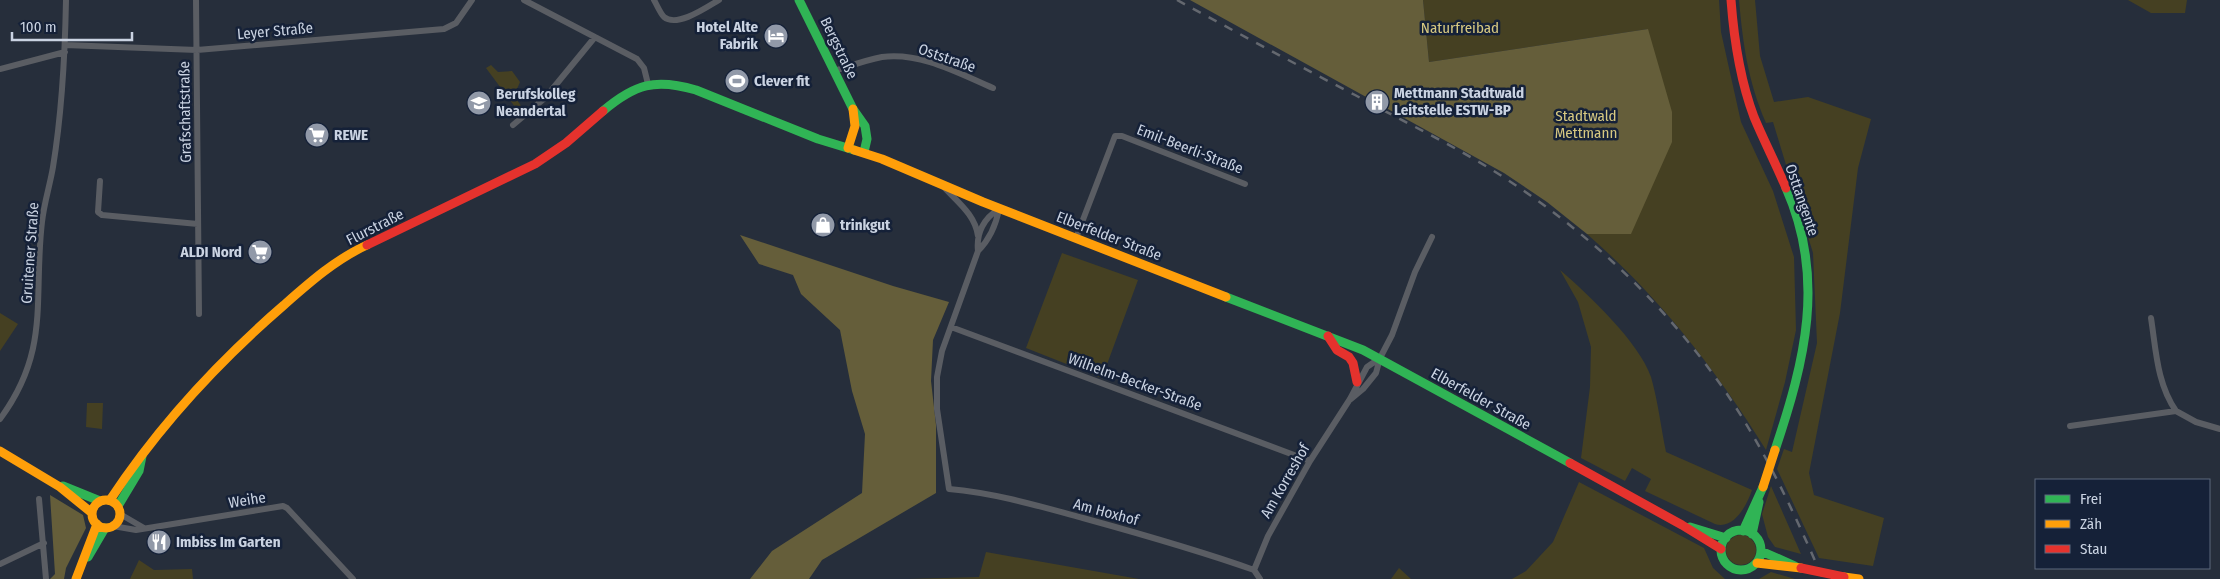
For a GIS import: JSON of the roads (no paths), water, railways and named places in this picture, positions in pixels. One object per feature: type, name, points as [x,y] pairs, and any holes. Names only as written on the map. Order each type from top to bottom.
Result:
[{"type":"main road","name":"Bergstraße","points":[[799,0],[853,109],[860,116],[867,133],[864,152]]},
{"type":"main road","name":"Osttangente","points":[[1731,0],[1735,41],[1743,83],[1757,124],[1795,212],[1803,243],[1808,274],[1809,307],[1806,348],[1797,385],[1759,498],[1743,530]]},
{"type":"main road","name":"Elberfelder Straße","points":[[648,84],[668,83],[696,90],[815,138],[892,162],[942,186],[999,209],[1328,336],[1380,358],[1682,525],[1721,549]]},
{"type":"main road","name":"Flurstraße","points":[[110,500],[135,462],[241,342],[317,278],[360,248],[535,164],[562,146],[618,98],[648,84]]},
{"type":"main road","name":"Bergstraße","points":[[848,148],[855,126],[853,109]]},
{"type":"main road","points":[[1328,336],[1337,350],[1349,357],[1353,363],[1358,382]]},
{"type":"main road","points":[[0,451],[82,502],[105,526]]},
{"type":"main road","points":[[76,579],[105,526],[118,521],[119,510],[139,470],[142,456]]},
{"type":"main road","points":[[55,484],[100,501],[110,500],[119,510]]},
{"type":"main road","name":"Osttangente","points":[[1752,534],[1759,498]]},
{"type":"main road","points":[[92,513],[94,506],[100,501]]},
{"type":"main road","name":"Elberfelder Straße","points":[[1682,525],[1726,538]]},
{"type":"main road","points":[[1743,530],[1752,534],[1758,540],[1761,552],[1757,562],[1745,570],[1732,568],[1725,562],[1721,549],[1726,538],[1733,532],[1743,530]]},
{"type":"main road","points":[[1761,552],[1799,568]]},
{"type":"main road","points":[[1757,562],[1859,579]]},
{"type":"street","name":"Gruitener Straße","points":[[0,419],[22,384],[35,344],[38,319],[42,225],[53,166],[65,49],[66,0]]},
{"type":"street","name":"Grafschaftstraße","points":[[196,0],[199,314]]},
{"type":"street","name":"Leyer Straße","points":[[0,69],[65,49],[197,50],[444,29],[456,23],[472,0]]},
{"type":"street","points":[[524,0],[637,59],[644,68],[648,84]]},
{"type":"street","points":[[654,0],[664,17],[671,21],[684,19],[719,0]]},
{"type":"street","points":[[513,125],[545,98],[595,37]]},
{"type":"street","name":"Oststraße","points":[[834,71],[868,60],[900,56],[932,63],[993,88]]},
{"type":"street","name":"Emil-Beerli-Straße","points":[[1076,238],[1115,136],[1122,136],[1245,184]]},
{"type":"street","points":[[100,182],[98,212],[102,216],[198,224]]},
{"type":"street","points":[[942,186],[959,205],[968,211],[977,228],[978,236],[978,251],[951,327]]},
{"type":"street","points":[[978,236],[986,219],[999,209]]},
{"type":"street","points":[[978,251],[986,244],[996,223],[999,209]]},
{"type":"street","points":[[1380,358],[1392,335],[1415,272],[1432,237]]},
{"type":"street","points":[[2151,318],[2161,381],[2167,398],[2176,411],[2196,422],[2220,429]]},
{"type":"street","name":"Wilhelm-Becker-Straße","points":[[951,327],[1310,461]]},
{"type":"street","name":"Am Hoxhof","points":[[951,327],[942,351],[937,377],[938,410],[949,489],[973,491],[1025,502],[1197,550],[1254,570]]},
{"type":"street","name":"Am Korreshof","points":[[1254,570],[1268,536],[1310,461],[1350,399],[1367,367],[1380,358]]},
{"type":"street","name":"Am Korreshof","points":[[1350,399],[1364,389],[1376,373],[1380,358]]},
{"type":"street","points":[[2070,426],[2176,411]]},
{"type":"street","points":[[39,499],[46,579]]},
{"type":"street","name":"Weihe","points":[[105,526],[136,530],[283,506],[287,508],[353,579]]},
{"type":"street","points":[[119,510],[144,528]]},
{"type":"street","points":[[0,564],[44,543]]},
{"type":"street","points":[[1254,570],[1260,579]]},
{"type":"railway","points":[[1177,0],[1480,162],[1560,217],[1618,266],[1671,321],[1695,350],[1734,404],[1776,477],[1823,579]]},
{"type":"place","name":"Hotel Alte Fabrik","points":[[776,36]]},
{"type":"place","name":"Clever fit","points":[[737,81]]},
{"type":"place","name":"Mettmann Stadtwald Leitstelle ESTW-BP","points":[[1377,102]]},
{"type":"place","name":"Berufskolleg Neandertal","points":[[479,103]]},
{"type":"place","name":"REWE","points":[[317,135]]},
{"type":"place","name":"trinkgut","points":[[823,225]]},
{"type":"place","name":"ALDI Nord","points":[[260,252]]},
{"type":"place","name":"Imbiss Im Garten","points":[[159,542]]},
{"type":"park label","name":"Naturfreibad","points":[[1460,28]]},
{"type":"park label","name":"Stadtwald Mettmann","points":[[1586,124]]}]
